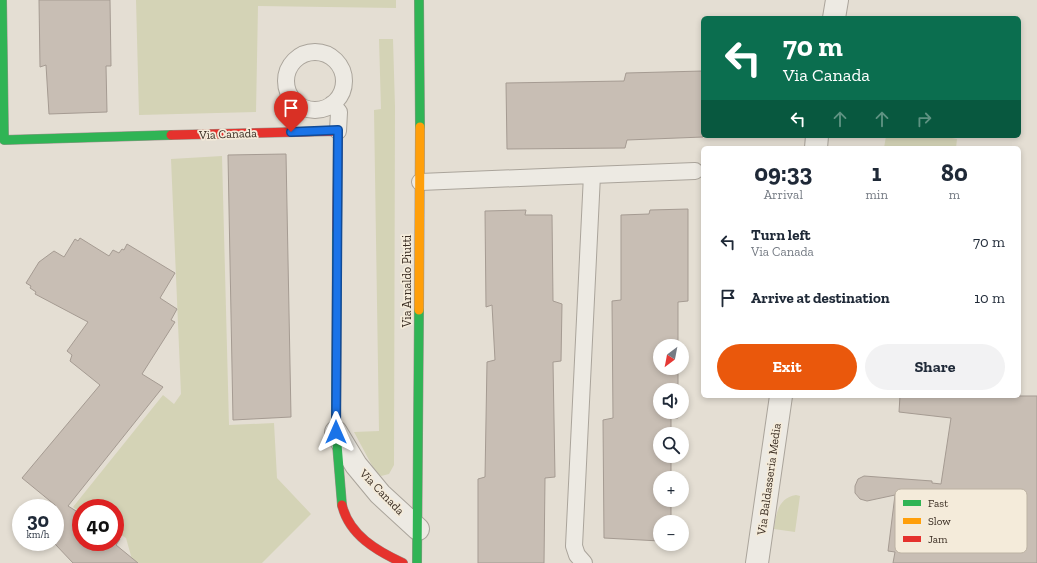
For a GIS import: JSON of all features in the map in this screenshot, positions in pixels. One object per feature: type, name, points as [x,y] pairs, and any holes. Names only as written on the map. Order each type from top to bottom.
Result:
[{"type":"street","name":"Via Canada","points":[[2,0],[4,140],[338,130],[336,432],[342,506],[348,521],[363,540],[384,554],[403,563]]},
{"type":"street","name":"Via Arnaldo Piutti","points":[[418,563],[420,182],[419,0]]},
{"type":"street","points":[[834,16],[837,0]]},
{"type":"street","name":"Via Baldasseria Media","points":[[757,563],[781,398]]},
{"type":"street","name":"Via Canada","points":[[336,432],[356,465],[380,494],[418,529]]},
{"type":"lane","points":[[332,104],[339,112],[338,130]]},
{"type":"lane","points":[[420,182],[695,171]]},
{"type":"lane","points":[[584,563],[577,555],[574,546],[592,175]]},
{"type":"green space","points":[[136,0],[396,0],[396,8],[258,6],[256,112],[139,115]]},
{"type":"green space","points":[[379,39],[393,39],[395,107],[394,465],[389,474],[381,476],[376,473],[354,432],[379,431],[374,110],[381,109]]},
{"type":"green space","points":[[886,138],[957,139],[956,146],[884,146]]},
{"type":"green space","points":[[222,156],[229,425],[274,423],[277,478],[311,514],[262,563],[133,563],[126,538],[124,537],[124,499],[79,499],[163,395],[174,404],[181,394],[171,159]]},
{"type":"green space","points":[[796,495],[800,496],[795,532],[774,529],[777,512],[782,503],[785,499]]},
{"type":"building","points":[[39,0],[110,0],[111,66],[106,66],[107,112],[49,114],[46,65],[40,67]]},
{"type":"building","points":[[701,71],[701,137],[627,140],[625,148],[507,149],[506,83],[624,81],[626,73]]},
{"type":"building","points":[[286,154],[291,417],[233,420],[228,155]]},
{"type":"building","points":[[688,209],[688,301],[678,302],[678,339],[653,339],[653,375],[678,375],[678,383],[653,383],[653,419],[671,419],[671,427],[653,427],[653,463],[671,463],[671,471],[653,471],[653,507],[671,507],[671,515],[653,515],[653,541],[604,538],[603,420],[613,418],[612,301],[621,300],[621,215],[649,214],[650,210]]},
{"type":"building","points":[[526,210],[525,215],[552,215],[553,301],[562,304],[561,361],[553,362],[555,477],[545,478],[544,563],[478,563],[478,479],[485,477],[487,362],[495,360],[492,305],[486,307],[485,211]]},
{"type":"building","points":[[80,238],[109,256],[113,250],[119,253],[122,249],[124,250],[127,244],[175,273],[160,298],[177,309],[171,320],[175,322],[142,374],[163,387],[74,499],[72,499],[68,506],[72,508],[72,551],[123,551],[138,563],[73,563],[62,551],[64,551],[64,499],[48,499],[22,478],[100,385],[70,361],[72,355],[67,351],[88,322],[35,294],[36,292],[26,283],[39,262],[54,251],[64,257],[75,239],[78,241]]},
{"type":"building","points":[[1021,396],[1037,396],[1037,563],[893,563],[895,552],[1027,553],[1027,489],[895,489],[895,495],[867,501],[860,499],[855,493],[855,486],[858,479],[864,476],[932,481],[932,483],[941,484],[951,418],[899,412],[900,398],[1021,398]]},
{"type":"building","points":[[895,495],[895,552],[888,551]]},
{"type":"traffic: fast","points":[[2,0],[4,140],[171,135]]},
{"type":"traffic: fast","points":[[419,0],[420,127]]},
{"type":"traffic: fast","points":[[337,230],[336,432],[342,505]]},
{"type":"traffic: fast","points":[[417,563],[419,310]]},
{"type":"traffic: slow","points":[[419,310],[420,127]]},
{"type":"traffic: jam","points":[[171,135],[338,131],[337,230]]},
{"type":"traffic: jam","points":[[342,505],[351,525],[365,541],[383,553],[403,563]]},
{"type":"route","points":[[291,132],[338,130],[336,432]]}]
